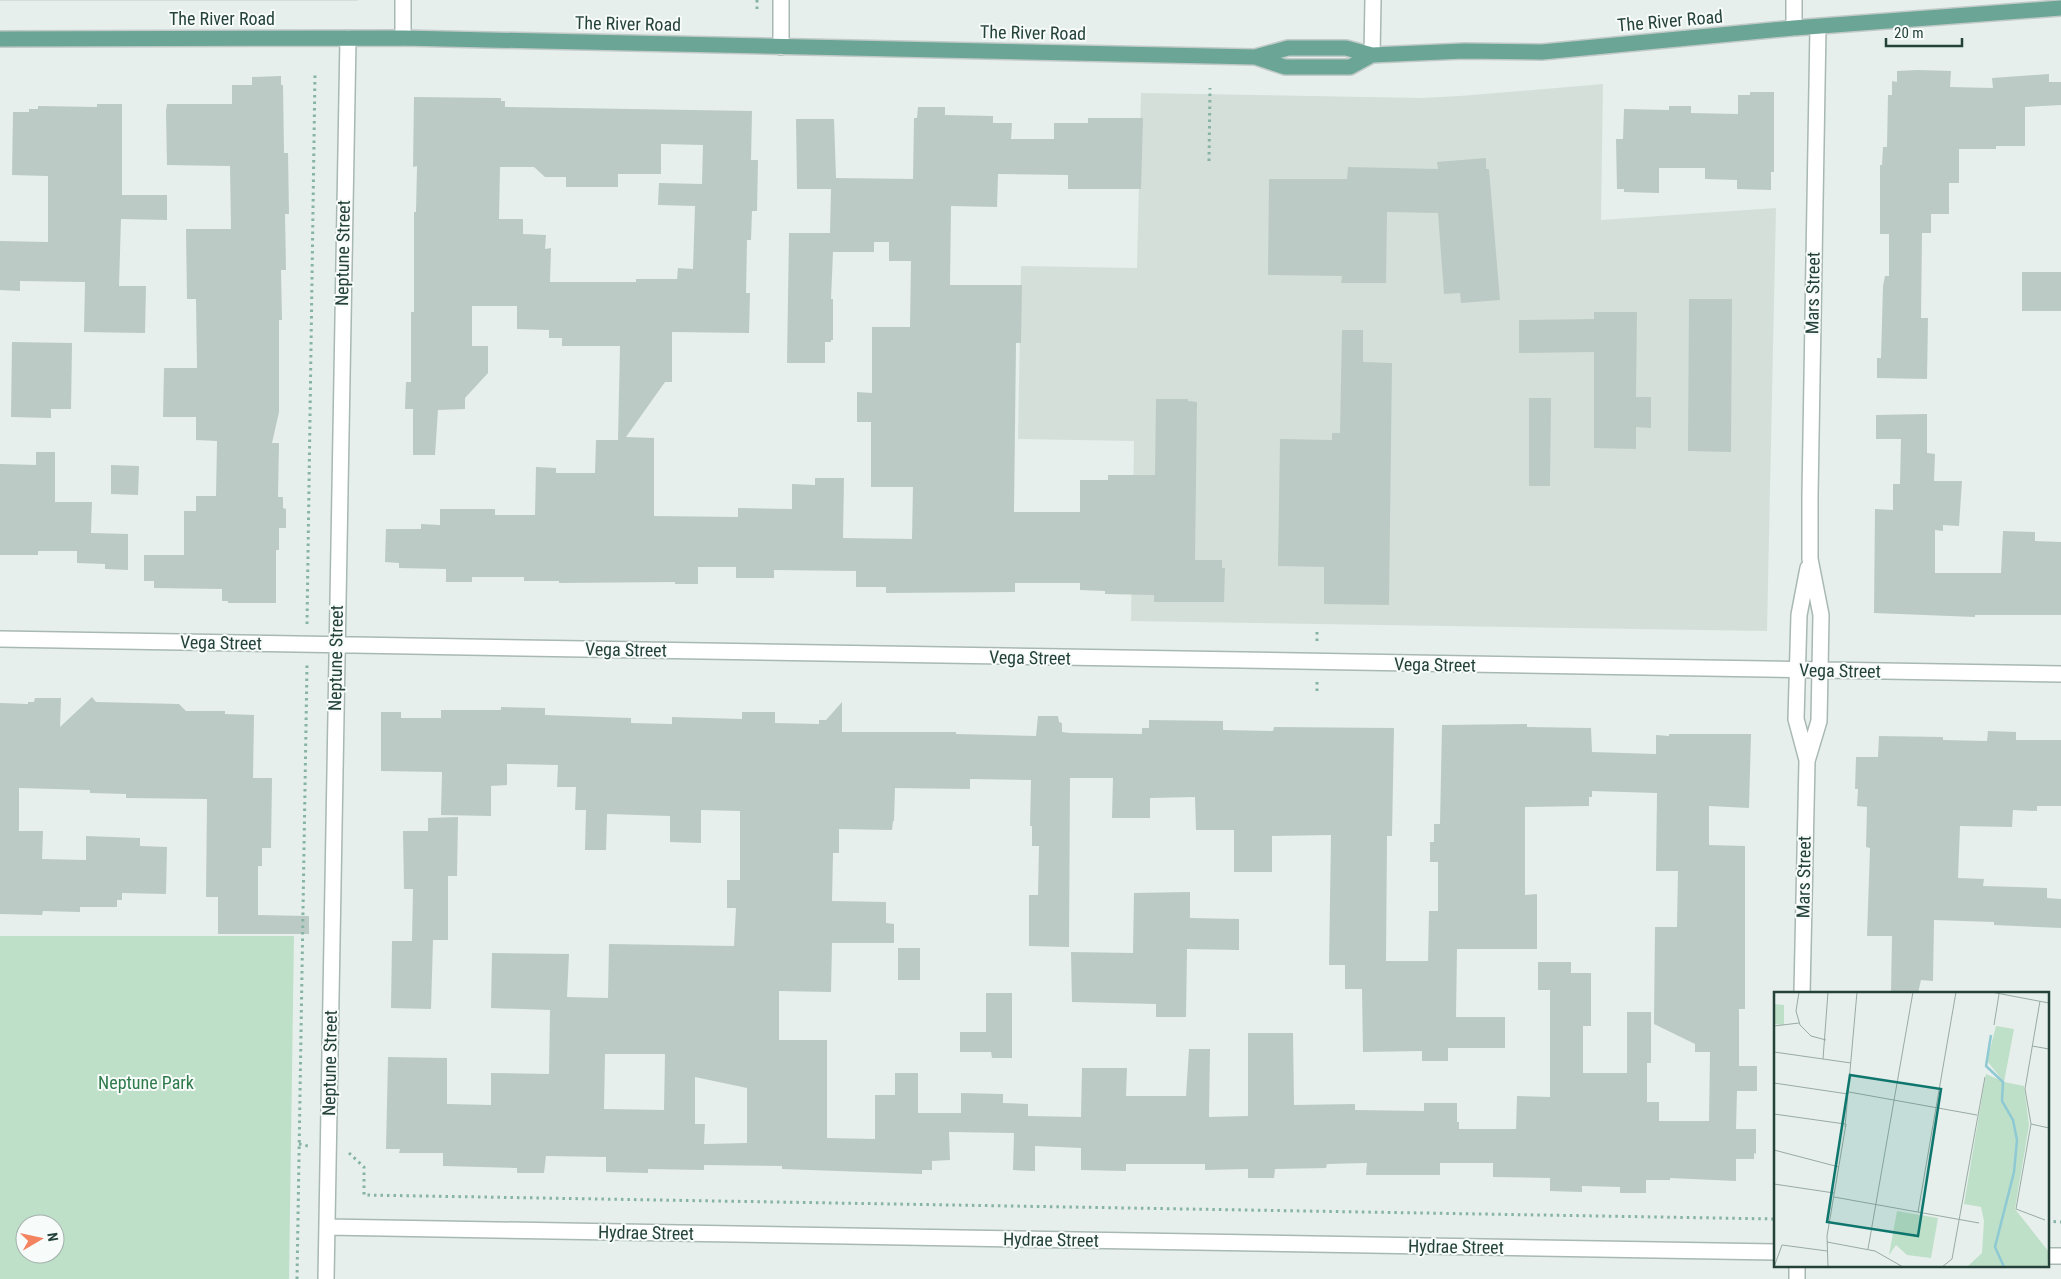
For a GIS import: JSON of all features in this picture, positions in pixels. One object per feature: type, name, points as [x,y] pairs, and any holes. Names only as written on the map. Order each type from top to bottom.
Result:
[{"type":"main road","name":"The River Road","points":[[0,39],[403,38],[1255,57],[1288,48],[1346,48],[1372,55],[1464,51],[1542,52],[1794,28],[2061,8]]},
{"type":"street","points":[[403,0],[403,38]]},
{"type":"street","points":[[781,0],[781,47]]},
{"type":"street","points":[[1372,55],[1373,0]]},
{"type":"street","points":[[1794,0],[1794,28]]},
{"type":"street","name":"Mars Street","points":[[1807,761],[1796,720],[1799,615],[1810,559],[1818,27]]},
{"type":"street","name":"Neptune Street","points":[[326,1279],[348,38]]},
{"type":"street","name":"Mars Street","points":[[1802,992],[1807,761],[1819,722],[1820,670],[1821,615],[1810,559]]},
{"type":"street","name":"Vega Street","points":[[0,639],[2061,674]]},
{"type":"street","name":"Hydrae Street","points":[[327,1227],[1774,1252]]},
{"type":"street","points":[[2048,1256],[2061,1256]]},
{"type":"street","points":[[1797,1266],[1797,1279]]},
{"type":"path","points":[[757,0],[757,13]]},
{"type":"path","points":[[297,1279],[315,72]]},
{"type":"path","points":[[1209,161],[1210,88]]},
{"type":"path","points":[[299,1144],[349,1153],[364,1167],[364,1195],[1774,1218]]},
{"type":"path","points":[[2048,1221],[2061,1222]]},
{"type":"shaded area","points":[[358,0],[358,1],[0,1]]},
{"type":"shaded area","points":[[1603,84],[1601,220],[1776,208],[1767,631],[1131,621],[1134,441],[1018,439],[1021,266],[1137,268],[1141,93],[1421,98]]},
{"type":"green space","name":"Neptune Park","points":[[0,936],[294,936],[289,1279],[0,1279]]},
{"type":"building","points":[[1897,71],[1951,71],[1950,87],[1993,88],[1992,78],[2049,74],[2049,82],[2061,82],[2061,105],[2025,107],[2025,146],[1996,146],[1996,149],[1959,149],[1959,183],[1949,183],[1949,214],[1931,214],[1931,233],[1922,233],[1921,318],[1928,318],[1927,379],[1877,378],[1877,358],[1881,358],[1883,286],[1885,276],[1889,276],[1889,234],[1880,234],[1880,165],[1882,165],[1883,147],[1887,147],[1888,95],[1892,95],[1892,81],[1897,82]]},
{"type":"building","points":[[281,76],[281,85],[283,85],[284,153],[288,153],[289,214],[285,214],[286,270],[281,270],[282,320],[279,320],[279,412],[272,443],[279,443],[278,497],[283,497],[283,508],[286,509],[286,528],[279,528],[279,550],[276,550],[276,603],[228,603],[228,601],[222,601],[222,589],[154,588],[154,581],[144,581],[144,555],[184,555],[184,511],[196,511],[196,496],[216,496],[217,441],[196,440],[196,417],[163,417],[164,368],[197,368],[196,299],[187,299],[186,229],[231,229],[230,166],[167,165],[166,111],[167,104],[232,104],[232,85],[252,85],[252,77]]},
{"type":"building","points":[[1750,92],[1774,92],[1774,172],[1771,172],[1771,190],[1737,189],[1737,180],[1705,179],[1705,168],[1659,168],[1659,193],[1624,192],[1624,189],[1617,189],[1616,139],[1623,139],[1624,109],[1669,110],[1669,106],[1691,106],[1691,113],[1738,114],[1738,95],[1750,95]]},
{"type":"building","points":[[414,97],[501,98],[501,101],[505,101],[505,107],[752,111],[751,160],[758,160],[757,211],[752,211],[751,240],[747,240],[746,293],[750,293],[749,333],[672,332],[672,382],[665,382],[626,437],[654,438],[654,516],[738,517],[738,508],[792,509],[792,484],[815,485],[815,478],[844,478],[843,538],[912,539],[913,487],[871,487],[871,422],[857,422],[857,392],[872,393],[872,327],[910,327],[911,261],[889,261],[889,242],[874,242],[874,252],[833,252],[831,299],[833,299],[833,340],[825,342],[825,363],[787,363],[789,233],[830,233],[831,189],[797,189],[796,119],[834,119],[836,178],[913,179],[914,118],[917,118],[918,107],[945,107],[945,115],[993,116],[993,123],[1012,123],[1011,139],[1054,139],[1054,123],[1088,123],[1088,118],[1143,118],[1141,189],[1068,189],[1068,175],[998,174],[997,207],[951,206],[950,285],[1022,285],[1021,343],[1016,343],[1014,512],[1080,512],[1080,480],[1108,480],[1108,475],[1155,475],[1156,399],[1188,399],[1188,401],[1197,402],[1195,560],[1222,560],[1222,568],[1225,568],[1224,602],[1154,602],[1154,595],[1105,594],[1105,591],[1080,590],[1080,583],[1015,583],[1015,592],[886,593],[886,587],[856,587],[856,571],[774,570],[774,578],[736,578],[736,567],[698,567],[698,584],[675,584],[675,582],[559,583],[559,581],[524,581],[524,577],[472,577],[472,582],[446,582],[446,569],[399,568],[399,563],[385,562],[386,529],[421,529],[421,524],[440,525],[440,509],[495,509],[495,515],[535,515],[536,467],[556,468],[556,473],[595,473],[596,440],[618,440],[620,346],[562,346],[562,338],[549,338],[549,330],[517,329],[517,306],[472,306],[472,346],[488,346],[488,373],[465,398],[465,409],[438,410],[435,455],[413,455],[413,409],[405,409],[406,382],[411,382],[411,312],[414,312],[414,212],[416,212],[417,166],[413,167]],"holes":[[[661,144],[703,145],[702,184],[659,183],[658,205],[695,206],[693,269],[678,268],[677,279],[636,279],[636,282],[550,282],[551,248],[545,249],[546,235],[523,234],[523,219],[499,219],[500,167],[534,167],[545,177],[566,177],[566,187],[618,187],[618,174],[661,174]]]},
{"type":"building","points":[[97,104],[122,104],[122,195],[167,195],[167,220],[121,219],[119,286],[146,286],[145,333],[84,332],[85,282],[20,281],[20,291],[0,290],[0,241],[48,242],[48,176],[12,175],[13,112],[29,112],[29,109],[38,109],[38,106],[97,107]]},
{"type":"building","points":[[1486,158],[1486,169],[1489,169],[1500,300],[1461,303],[1460,293],[1444,294],[1438,213],[1387,212],[1386,283],[1341,283],[1342,276],[1268,275],[1269,179],[1347,179],[1348,167],[1438,169],[1437,162]]},
{"type":"building","points":[[2022,272],[2061,272],[2061,311],[2022,311]]},
{"type":"building","points":[[1689,299],[1732,299],[1731,452],[1688,451]]},
{"type":"building","points":[[1594,312],[1637,312],[1636,397],[1651,397],[1651,428],[1636,427],[1636,449],[1594,448],[1594,352],[1519,353],[1519,320],[1594,319]]},
{"type":"building","points":[[1342,330],[1363,330],[1363,362],[1392,363],[1389,605],[1324,604],[1324,567],[1278,566],[1280,439],[1332,440],[1332,433],[1340,433]]},
{"type":"building","points":[[12,342],[72,343],[71,409],[51,409],[51,418],[11,417]]},
{"type":"building","points":[[1529,398],[1551,398],[1550,486],[1529,486]]},
{"type":"building","points":[[1927,414],[1927,453],[1935,454],[1934,481],[1962,481],[1959,526],[1943,525],[1943,531],[1935,530],[1935,573],[2001,573],[2003,531],[2035,532],[2035,541],[2061,542],[2061,615],[1975,615],[1975,617],[1874,613],[1875,509],[1893,510],[1893,484],[1900,484],[1901,439],[1876,439],[1876,415]]},
{"type":"building","points":[[36,452],[55,452],[55,502],[92,502],[91,533],[128,534],[128,570],[105,569],[105,564],[77,563],[77,551],[38,551],[38,555],[0,555],[0,464],[36,465]]},
{"type":"building","points":[[111,465],[139,466],[138,495],[111,494]]},
{"type":"building","points":[[92,697],[96,702],[179,704],[186,711],[225,711],[225,714],[254,715],[253,778],[272,778],[271,848],[262,848],[262,866],[258,866],[258,915],[309,916],[309,934],[218,934],[218,897],[206,897],[207,799],[126,798],[126,794],[90,793],[90,790],[19,788],[19,831],[43,831],[42,859],[86,860],[86,836],[140,838],[140,846],[167,847],[166,894],[122,893],[122,900],[117,900],[117,907],[80,907],[80,912],[43,911],[42,915],[0,914],[0,703],[28,704],[28,702],[34,702],[35,698],[61,698],[60,727]]},
{"type":"building","points":[[842,702],[842,732],[956,732],[956,734],[1036,736],[1038,716],[1058,716],[1059,722],[1062,723],[1062,732],[1070,733],[1142,734],[1142,728],[1149,728],[1149,720],[1223,721],[1223,730],[1273,731],[1274,727],[1394,728],[1392,836],[1387,836],[1386,961],[1428,961],[1429,911],[1438,911],[1438,862],[1430,862],[1430,842],[1434,842],[1434,824],[1440,824],[1442,725],[1527,724],[1527,727],[1591,728],[1592,752],[1656,754],[1656,735],[1751,734],[1749,808],[1709,806],[1709,845],[1745,846],[1745,1009],[1739,1009],[1739,1066],[1757,1066],[1757,1091],[1737,1091],[1736,1129],[1756,1129],[1756,1154],[1754,1153],[1754,1159],[1736,1159],[1736,1181],[1670,1178],[1670,1180],[1646,1180],[1646,1193],[1620,1193],[1620,1187],[1582,1186],[1582,1192],[1550,1191],[1550,1178],[1493,1177],[1493,1163],[1440,1163],[1440,1175],[1366,1175],[1367,1163],[1327,1164],[1326,1168],[1275,1169],[1274,1178],[1248,1178],[1248,1169],[1205,1170],[1205,1164],[1126,1164],[1126,1171],[1081,1170],[1081,1148],[1035,1146],[1035,1171],[1013,1170],[1014,1133],[949,1132],[950,1160],[932,1161],[932,1170],[922,1170],[922,1174],[782,1169],[782,1166],[704,1165],[704,1170],[648,1169],[648,1173],[606,1172],[606,1157],[546,1156],[544,1173],[517,1173],[517,1168],[443,1166],[443,1153],[399,1153],[400,1149],[386,1149],[388,1057],[447,1058],[447,1104],[491,1105],[491,1073],[549,1074],[550,1010],[491,1008],[492,953],[569,954],[567,997],[608,998],[609,944],[734,946],[736,908],[727,908],[727,880],[740,880],[740,811],[701,810],[701,843],[670,842],[670,816],[607,814],[606,850],[585,850],[586,810],[575,810],[576,787],[557,787],[558,765],[507,764],[507,785],[491,786],[491,816],[441,815],[442,772],[381,771],[381,712],[401,712],[401,718],[441,718],[441,710],[501,710],[501,707],[545,708],[545,715],[631,718],[631,723],[672,724],[672,717],[742,719],[742,712],[775,712],[775,723],[819,724],[819,720],[826,720]],"holes":[[[1070,778],[1113,778],[1112,818],[1150,818],[1150,798],[1195,797],[1196,830],[1234,830],[1234,872],[1272,872],[1272,836],[1331,835],[1329,965],[1345,965],[1345,989],[1362,989],[1363,1052],[1422,1051],[1422,1061],[1448,1061],[1448,1048],[1505,1048],[1505,1017],[1456,1017],[1457,949],[1537,949],[1537,894],[1525,895],[1525,807],[1589,806],[1589,797],[1592,797],[1592,791],[1657,793],[1656,871],[1678,871],[1677,927],[1655,927],[1654,1024],[1695,1044],[1695,1052],[1710,1052],[1709,1121],[1659,1121],[1659,1102],[1647,1102],[1647,1063],[1651,1063],[1651,1012],[1627,1012],[1627,1073],[1583,1073],[1583,1026],[1591,1026],[1591,973],[1571,973],[1571,962],[1538,962],[1538,990],[1550,990],[1550,1097],[1517,1096],[1516,1129],[1459,1129],[1457,1103],[1424,1103],[1424,1111],[1355,1110],[1355,1104],[1294,1105],[1293,1033],[1248,1033],[1248,1116],[1209,1117],[1210,1049],[1189,1049],[1186,1096],[1126,1096],[1127,1068],[1082,1068],[1081,1117],[1028,1116],[1028,1104],[1003,1103],[1003,1094],[961,1093],[961,1113],[918,1113],[918,1073],[895,1073],[895,1095],[875,1095],[875,1139],[827,1138],[827,1040],[779,1040],[779,991],[831,992],[832,943],[894,943],[894,924],[886,923],[886,902],[832,901],[833,853],[839,853],[839,829],[892,830],[895,788],[970,789],[970,779],[1031,780],[1030,826],[1032,826],[1032,846],[1039,846],[1038,895],[1029,895],[1029,946],[1069,947]],[[605,1054],[665,1054],[664,1110],[604,1109]],[[695,1077],[747,1088],[747,1143],[704,1144],[705,1124],[695,1124]]]},
{"type":"building","points":[[1988,731],[2016,732],[2016,740],[2061,740],[2061,806],[2037,806],[2037,811],[2013,810],[2012,827],[1960,826],[1958,878],[1984,879],[1983,886],[2047,888],[2047,898],[2061,899],[2061,928],[1994,925],[1994,922],[1934,920],[1933,981],[1921,980],[1918,992],[1891,992],[1892,936],[1867,936],[1870,848],[1866,847],[1867,807],[1857,806],[1858,789],[1855,789],[1856,757],[1878,757],[1879,736],[1943,737],[1943,740],[1987,741]]},
{"type":"building","points":[[458,817],[457,876],[448,876],[448,940],[433,940],[431,1009],[391,1008],[392,941],[412,941],[413,889],[404,889],[403,831],[428,831],[428,818]]},
{"type":"building","points":[[1190,892],[1190,918],[1239,919],[1239,950],[1187,949],[1186,1017],[1156,1017],[1156,1004],[1072,1002],[1071,952],[1133,953],[1134,893]]},
{"type":"building","points":[[898,948],[920,948],[920,980],[898,980]]},
{"type":"building","points":[[986,993],[1012,993],[1012,1058],[992,1058],[991,1052],[960,1052],[960,1032],[986,1032]]}]
